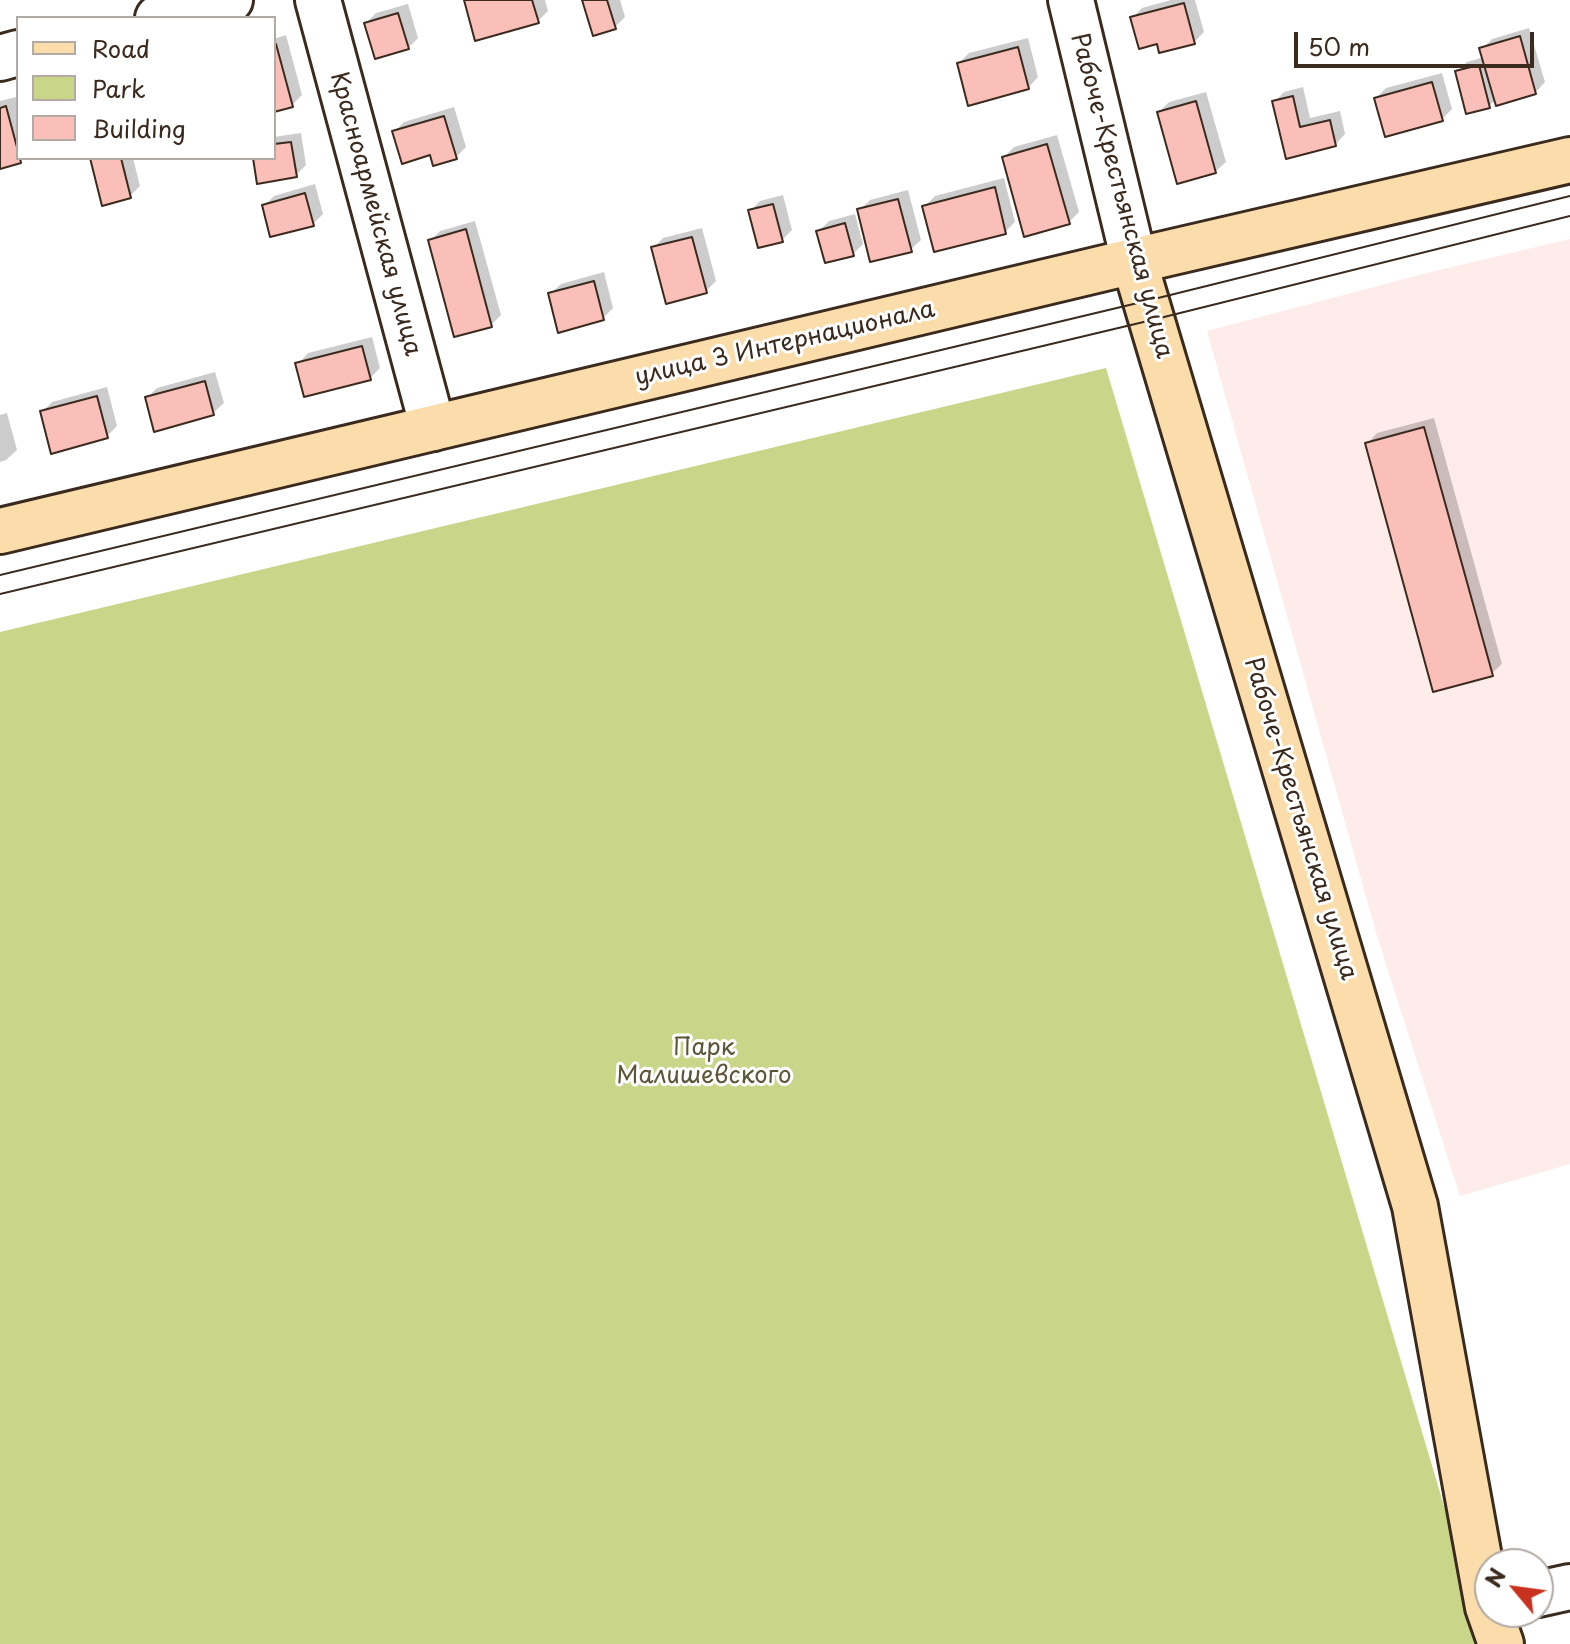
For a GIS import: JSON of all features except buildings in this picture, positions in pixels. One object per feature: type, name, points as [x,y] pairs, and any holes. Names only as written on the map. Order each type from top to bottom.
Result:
[{"type":"main road","name":"улица 3 Интернационала","points":[[0,531],[1570,160]]},
{"type":"main road","name":"Рабоче-Крестьянская улица","points":[[1134,261],[1415,1206],[1480,1548]]},
{"type":"street","points":[[166,16],[230,0]]},
{"type":"street","name":"Красноармейская улица","points":[[318,0],[433,428]]},
{"type":"street","name":"Рабоче-Крестьянская улица","points":[[1071,0],[1134,261]]},
{"type":"shaded area","points":[[1570,239],[1570,1164],[1460,1196],[1377,936],[1207,331]]},
{"type":"green space","name":"Парк Малишевского","points":[[1106,368],[1474,1607],[1474,1628],[1480,1628],[1485,1644],[0,1644],[0,632]]},
{"type":"tram line","points":[[0,575],[1146,301],[1570,196]]},
{"type":"tram line","points":[[0,594],[1152,320],[1570,216]]}]
